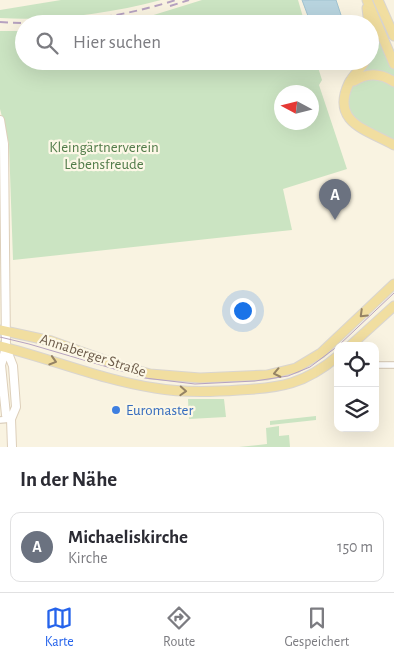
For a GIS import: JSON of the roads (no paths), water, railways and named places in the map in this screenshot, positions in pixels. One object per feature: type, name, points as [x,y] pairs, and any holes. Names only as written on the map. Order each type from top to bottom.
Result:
[{"type":"main road","points":[[366,0],[368,15]]},
{"type":"main road","points":[[366,0],[373,15]]},
{"type":"main road","points":[[378,0],[394,36]]},
{"type":"main road","points":[[379,30],[394,64]]},
{"type":"main road","points":[[360,70],[350,81],[347,88],[344,105],[346,113],[351,121],[359,127],[394,145]]},
{"type":"main road","points":[[347,88],[359,78],[368,75],[382,75],[394,82]]},
{"type":"main road","points":[[0,120],[4,144],[3,338],[1,366],[6,415],[11,419]]},
{"type":"main road","name":"Annaberger Straße","points":[[3,338],[52,341],[121,366],[150,374],[200,378],[267,375],[296,368],[321,353],[394,284]]},
{"type":"main road","points":[[354,342],[394,306]]},
{"type":"main road","points":[[3,338],[13,366],[16,407],[11,419],[12,447]]},
{"type":"main road","name":"Annaberger Straße","points":[[3,338],[135,384],[184,392],[233,391],[280,386],[312,375],[334,359]]},
{"type":"street","points":[[379,365],[394,365]]},
{"type":"street","points":[[0,420],[11,419]]},
{"type":"water","points":[[302,0],[336,0],[341,15],[308,15]]},
{"type":"tram line","points":[[342,342],[394,293]]},
{"type":"tram line","points":[[0,337],[145,378],[195,384],[255,381],[288,376],[310,367],[334,349]]},
{"type":"railway","points":[[116,15],[176,0]]},
{"type":"railway","points":[[170,6],[189,0]]},
{"type":"railway","points":[[0,22],[15,23]]},
{"type":"place","name":"Michaeliskirche","points":[[335,220]]},
{"type":"place","name":"Euromaster","points":[[116,410]]},
{"type":"park label","name":"Kleingärtnerverein Lebensfreude","points":[[104,156]]}]
